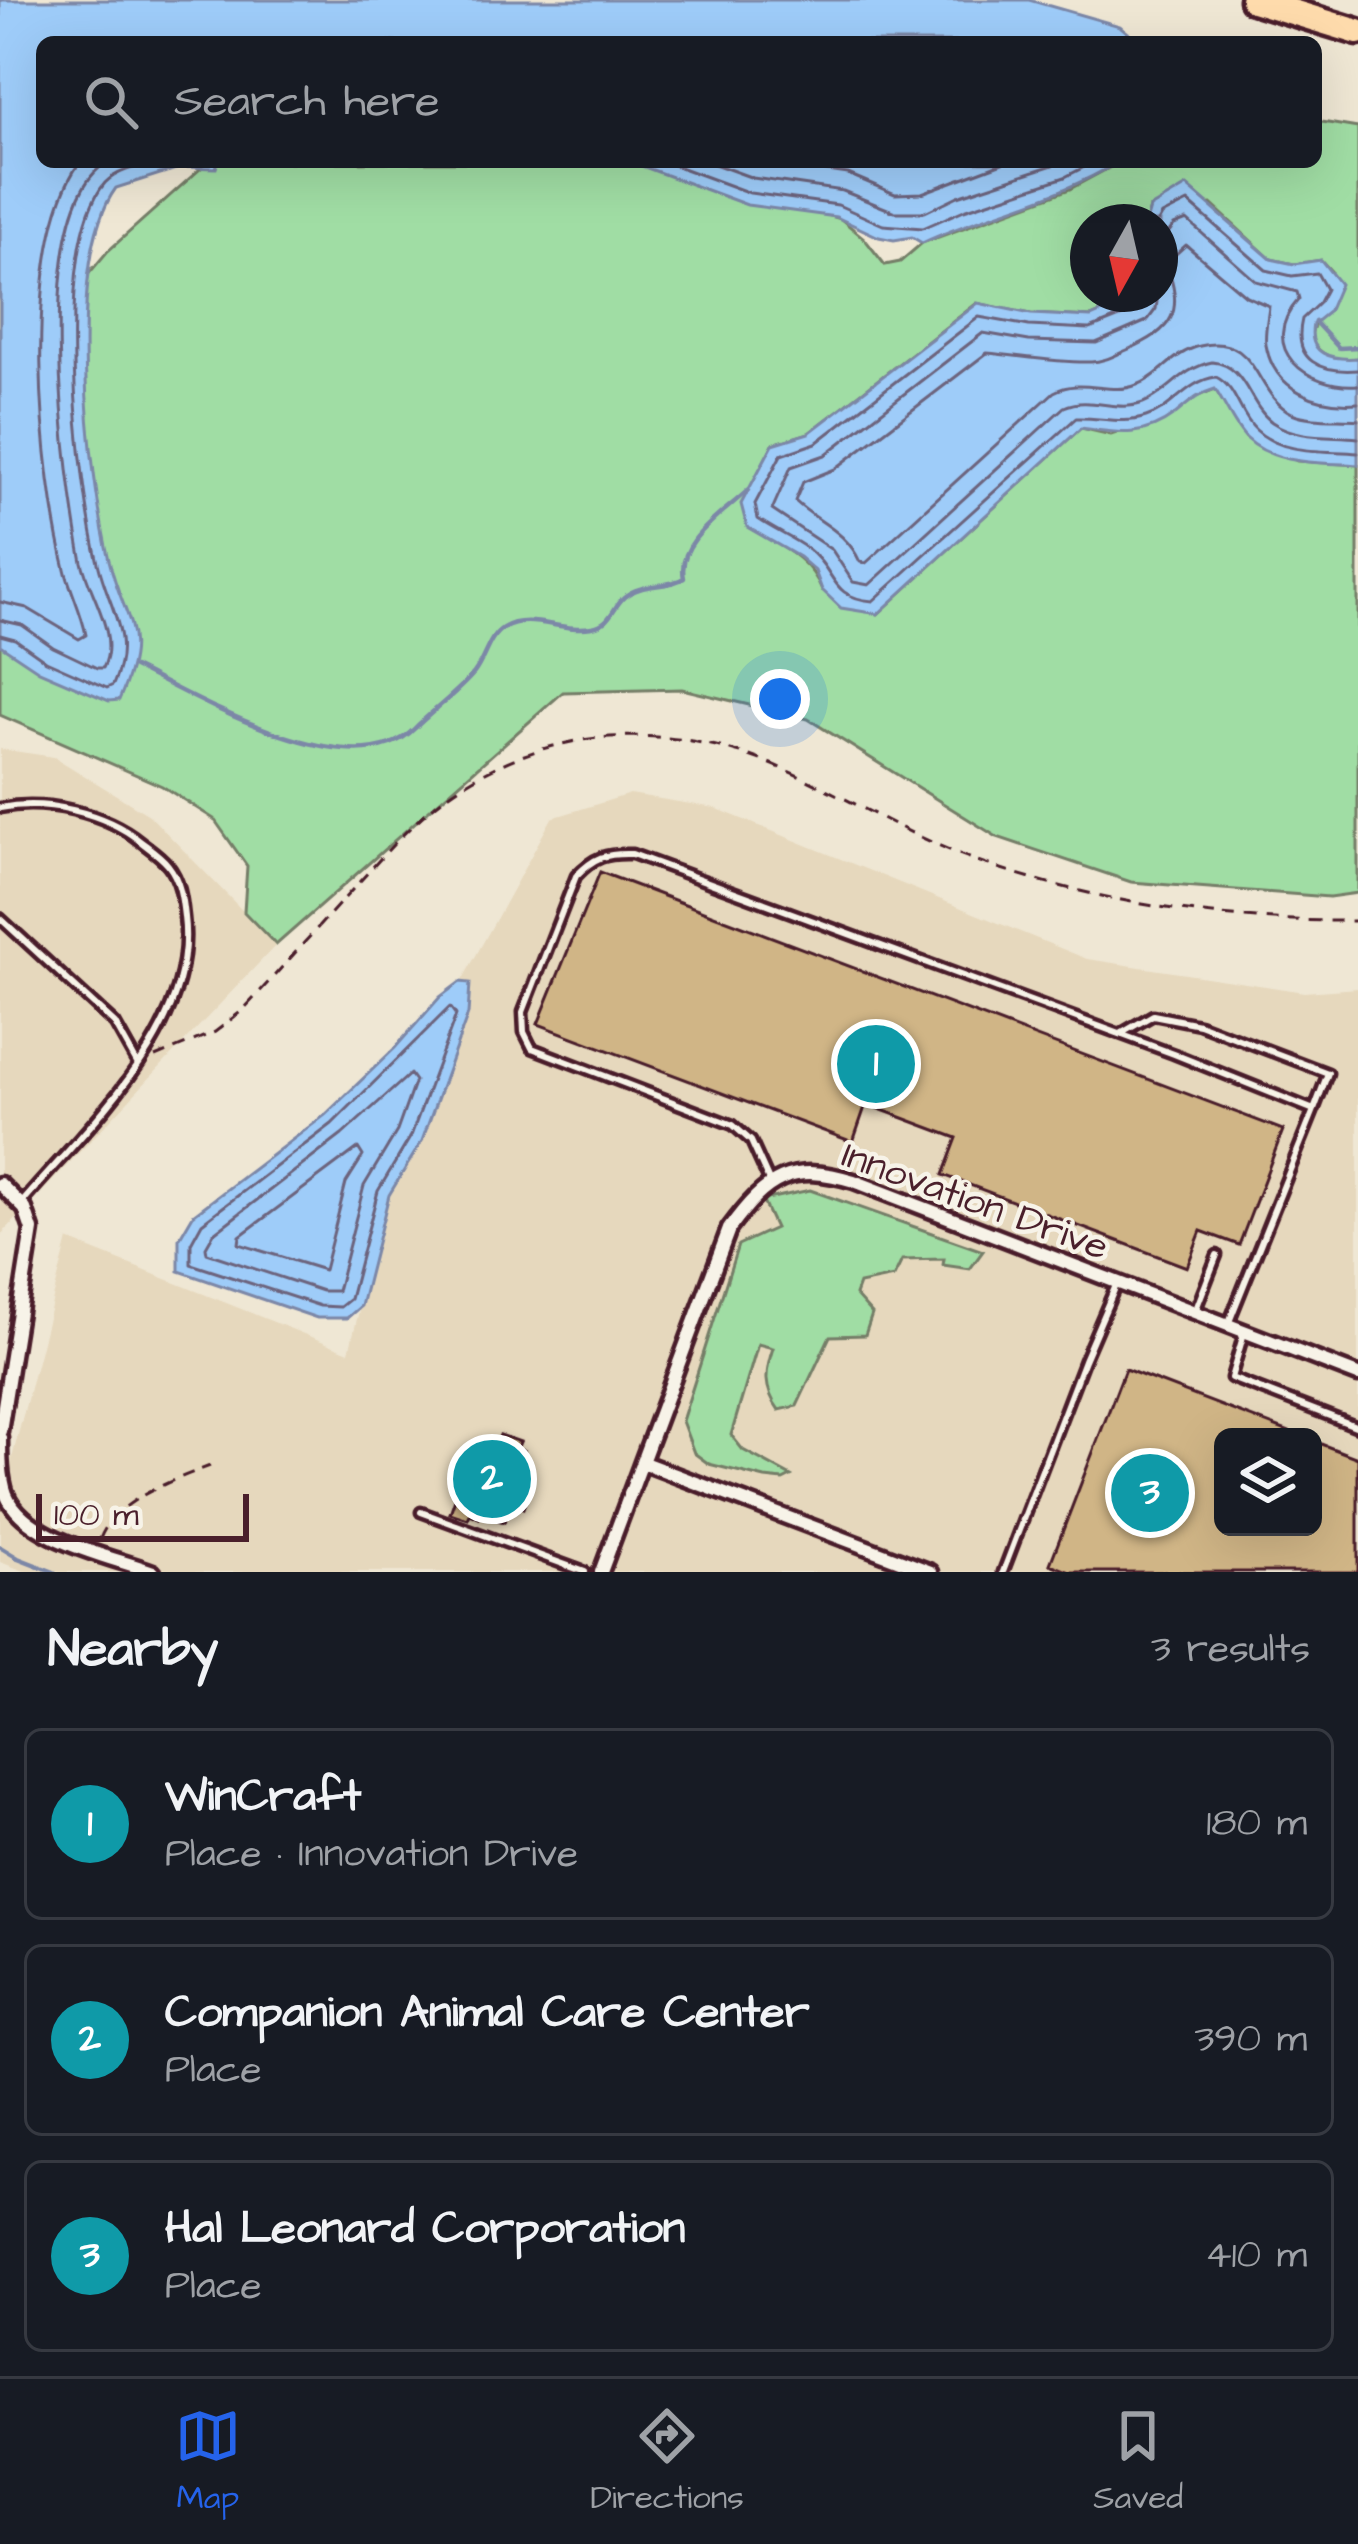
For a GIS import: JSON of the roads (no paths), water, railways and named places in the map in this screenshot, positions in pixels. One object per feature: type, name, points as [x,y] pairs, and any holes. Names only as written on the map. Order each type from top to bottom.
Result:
[{"type":"highway","points":[[1253,0],[1358,32]]},
{"type":"street","name":"Innovation Drive","points":[[770,1183],[797,1172],[824,1172],[1358,1375]]},
{"type":"street","points":[[601,1572],[729,1229],[748,1202],[770,1183]]},
{"type":"street","points":[[0,1184],[30,1217],[32,1229],[0,1434],[0,1471],[7,1496],[37,1530],[153,1572]]},
{"type":"street","points":[[644,1463],[932,1572]]},
{"type":"lane","points":[[0,808],[45,805],[92,817],[133,835],[167,863],[181,889],[187,940],[179,990],[163,1027],[138,1065],[20,1204]]},
{"type":"lane","points":[[770,1183],[751,1141],[733,1125],[532,1048],[524,1032],[523,1012],[576,876],[592,860],[610,853],[632,854],[1314,1110]]},
{"type":"lane","points":[[0,918],[115,1024],[138,1065]]},
{"type":"lane","points":[[1120,1034],[1153,1015],[1199,1024],[1328,1072],[1227,1325]]},
{"type":"lane","points":[[1195,1312],[1217,1255]]},
{"type":"lane","points":[[1004,1572],[1118,1282]]},
{"type":"lane","points":[[1244,1332],[1231,1378],[1358,1426]]},
{"type":"lane","points":[[421,1512],[585,1572]]},
{"type":"water","points":[[0,0],[1029,0],[1120,26],[1132,36],[36,36],[36,168],[179,168],[116,188],[100,221],[90,264],[86,369],[94,476],[109,560],[134,642],[119,700],[109,701],[39,671],[0,645]]},
{"type":"water","points":[[647,168],[1107,168],[922,243],[912,237],[879,237],[836,217],[747,205]]},
{"type":"water","points":[[1187,186],[1271,259],[1294,264],[1321,260],[1340,284],[1328,312],[1313,324],[1312,334],[1324,353],[1358,358],[1358,465],[1271,454],[1242,433],[1215,389],[1151,428],[1117,432],[1081,428],[878,614],[841,608],[799,557],[747,527],[741,504],[773,444],[809,433],[978,303],[1031,314],[1091,317],[1102,312],[1178,312],[1178,204],[1157,204]]},
{"type":"water","points":[[460,982],[470,983],[468,1014],[422,1141],[389,1195],[361,1306],[347,1318],[317,1318],[179,1271],[179,1239],[193,1215],[325,1115]]},
{"type":"waterway","points":[[1315,322],[1339,348],[1358,347]]},
{"type":"waterway","points":[[134,667],[274,732],[353,749],[387,745],[414,729],[467,680],[503,628],[524,622],[581,628],[598,625],[631,592],[684,578],[683,565],[694,540],[748,490]]},
{"type":"waterway","points":[[0,1547],[54,1572]]},
{"type":"place","name":"WinCraft","points":[[876,1064]]},
{"type":"place","name":"Companion Animal Care Center","points":[[492,1479]]},
{"type":"place","name":"Hal Leonard Corporation","points":[[1150,1493]]}]
